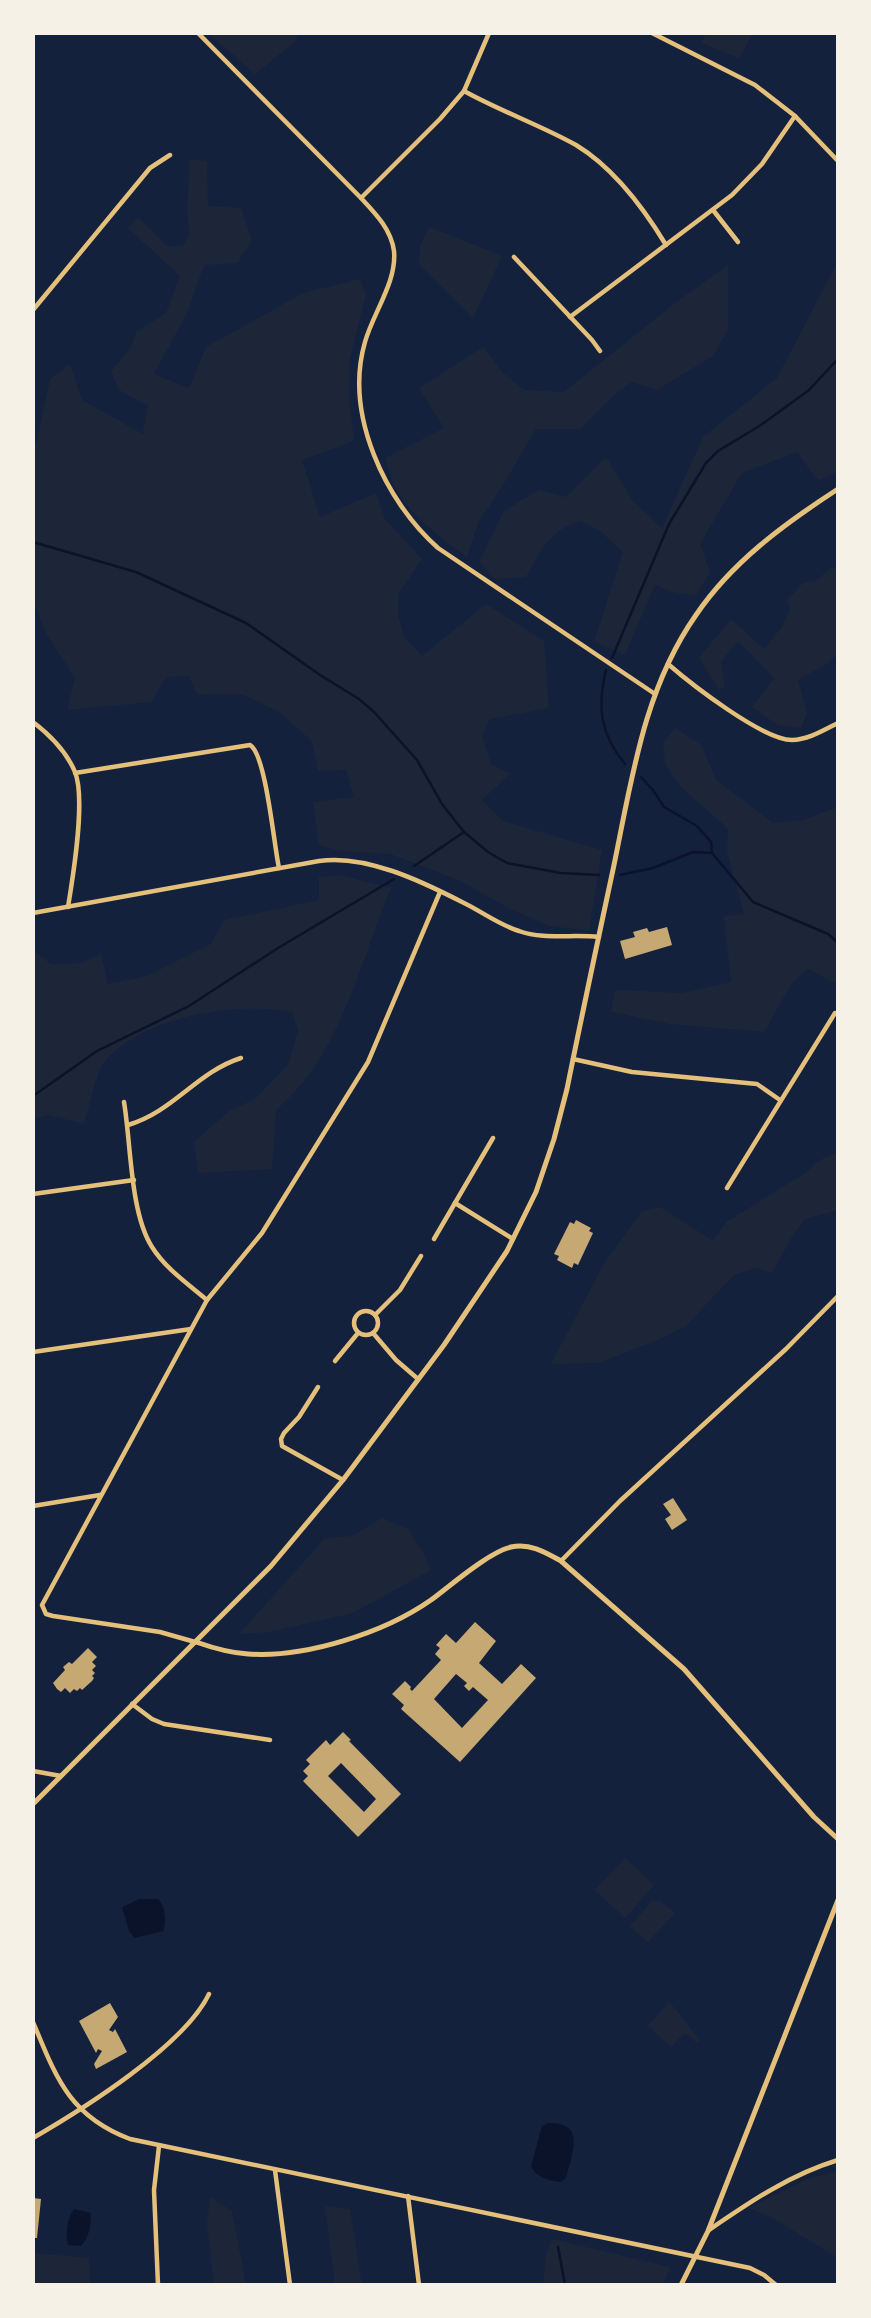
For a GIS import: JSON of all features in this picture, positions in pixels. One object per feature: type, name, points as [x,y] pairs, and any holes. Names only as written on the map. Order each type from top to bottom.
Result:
[{"type":"street","points":[[198,33],[361,198],[384,226],[394,252],[391,274],[364,344],[360,374],[362,406],[370,440],[390,489],[412,523],[438,548],[655,694]]},
{"type":"street","points":[[361,198],[440,119],[464,91],[489,33]]},
{"type":"street","points":[[652,33],[755,85],[795,116],[837,160]]},
{"type":"street","points":[[464,91],[587,152],[621,184],[666,245]]},
{"type":"street","points":[[570,317],[713,210],[748,180],[795,116]]},
{"type":"street","points":[[33,310],[150,168],[170,155]]},
{"type":"street","points":[[713,210],[737,242]]},
{"type":"street","points":[[514,257],[600,351]]},
{"type":"street","points":[[33,1804],[271,1566],[343,1480],[488,1283],[514,1239],[548,1159],[573,1059],[639,745],[655,694],[668,664],[696,614],[733,570],[779,530],[838,489]]},
{"type":"street","points":[[668,664],[731,711],[774,736],[803,739],[838,723]]},
{"type":"street","points":[[33,722],[55,742],[75,773],[79,810],[68,907]]},
{"type":"street","points":[[75,773],[250,744],[257,751],[264,774],[279,868]]},
{"type":"street","points":[[33,913],[328,859],[353,860],[440,892],[522,932],[542,936],[599,937]]},
{"type":"street","points":[[440,892],[368,1062],[262,1233],[206,1300],[44,1600],[42,1609],[53,1616],[160,1632],[228,1652],[275,1654],[358,1637],[395,1622],[506,1548],[531,1546],[561,1561],[684,1669],[800,1802],[838,1839]]},
{"type":"street","points":[[727,1188],[835,1013]]},
{"type":"street","points":[[128,1125],[158,1113],[210,1072],[241,1058]]},
{"type":"street","points":[[573,1059],[632,1072],[757,1084],[780,1100]]},
{"type":"street","points":[[124,1102],[137,1202],[145,1233],[160,1259],[206,1300]]},
{"type":"street","points":[[434,1239],[493,1138]]},
{"type":"street","points":[[33,1194],[134,1180]]},
{"type":"street","points":[[455,1203],[514,1239]]},
{"type":"street","points":[[375,1315],[400,1290],[421,1256]]},
{"type":"street","points":[[561,1561],[620,1501],[786,1349],[837,1298]]},
{"type":"street","points":[[365,1311],[375,1315],[377,1326],[373,1333],[358,1333],[354,1326],[356,1315],[365,1311]]},
{"type":"street","points":[[33,1352],[191,1329]]},
{"type":"street","points":[[335,1361],[358,1333]]},
{"type":"street","points":[[373,1333],[396,1360],[418,1379]]},
{"type":"street","points":[[318,1387],[299,1417],[284,1433],[282,1446],[343,1480]]},
{"type":"street","points":[[33,1506],[101,1495]]},
{"type":"street","points":[[132,1704],[152,1719],[164,1724],[270,1740]]},
{"type":"street","points":[[33,1771],[61,1776]]},
{"type":"street","points":[[681,2285],[708,2231],[838,1900]]},
{"type":"street","points":[[33,2138],[80,2108],[160,2050],[191,2022],[209,1994]]},
{"type":"street","points":[[33,2022],[61,2084],[95,2123],[114,2133],[159,2146],[750,2268],[776,2285]]},
{"type":"street","points":[[158,2285],[154,2190],[159,2146]]},
{"type":"street","points":[[708,2231],[771,2189],[838,2160]]},
{"type":"street","points":[[275,2170],[290,2285]]},
{"type":"street","points":[[408,2196],[419,2285]]},
{"type":"shaded area","points":[[208,33],[298,33],[296,41],[255,74]]},
{"type":"shaded area","points":[[705,33],[753,33],[739,58],[702,43]]},
{"type":"shaded area","points":[[190,159],[207,161],[208,206],[241,208],[252,240],[237,263],[204,265],[187,313],[154,374],[189,388],[206,347],[303,293],[360,279],[366,295],[350,358],[349,396],[354,441],[302,460],[320,517],[376,493],[385,519],[422,559],[398,594],[398,616],[404,636],[422,656],[486,604],[544,641],[549,708],[490,719],[482,736],[491,764],[510,774],[482,800],[503,821],[602,850],[589,931],[550,926],[510,909],[461,881],[390,854],[341,851],[319,845],[313,802],[354,797],[346,770],[318,771],[312,741],[279,712],[244,695],[197,694],[189,676],[166,677],[151,702],[67,710],[75,678],[45,632],[33,599],[33,446],[36,445],[50,379],[70,364],[82,400],[143,434],[148,406],[119,390],[111,371],[131,347],[136,332],[166,313],[180,276],[128,228],[138,217],[168,247],[184,245],[189,232],[187,209]]},
{"type":"shaded area","points":[[429,227],[502,256],[473,318],[419,264],[420,246]]},
{"type":"shaded area","points":[[838,261],[838,471],[818,481],[797,452],[742,473],[700,544],[710,572],[696,596],[672,592],[655,585],[625,655],[594,642],[623,552],[599,530],[580,521],[561,530],[547,543],[526,577],[495,579],[479,562],[504,511],[539,490],[566,497],[606,457],[633,501],[662,528],[703,437],[777,378]]},
{"type":"shaded area","points":[[728,265],[728,330],[713,356],[657,390],[632,382],[614,395],[580,429],[536,429],[478,523],[467,557],[430,528],[405,503],[394,486],[385,458],[444,428],[419,388],[483,347],[502,372],[525,390],[564,392],[679,300]]},
{"type":"shaded area","points":[[831,567],[838,568],[838,653],[828,663],[798,680],[807,713],[801,728],[779,726],[752,707],[774,678],[738,641],[721,662],[725,686],[719,690],[699,658],[731,619],[764,649],[782,627],[790,608],[787,600],[803,583],[817,580]]},
{"type":"shaded area","points":[[676,728],[701,745],[717,781],[773,823],[803,820],[838,807],[838,985],[808,969],[792,983],[764,1032],[670,1024],[611,1012],[615,990],[682,993],[731,982],[724,916],[744,914],[727,851],[728,829],[681,787],[665,764],[663,742]]},
{"type":"shaded area","points":[[339,875],[391,888],[333,1036],[298,1088],[276,1110],[272,1169],[198,1173],[194,1142],[229,1111],[255,1099],[289,1063],[298,1030],[292,1012],[270,1009],[219,1011],[166,1023],[121,1046],[104,1062],[84,1124],[49,1115],[33,1119],[33,950],[51,964],[80,963],[101,954],[108,984],[147,976],[211,944],[224,920],[319,900],[319,877]]},
{"type":"shaded area","points":[[838,1152],[838,1210],[805,1219],[772,1273],[756,1268],[734,1275],[685,1327],[658,1340],[599,1363],[551,1364],[603,1265],[642,1211],[660,1207],[713,1241],[726,1222],[807,1172],[818,1161]]},
{"type":"shaded area","points":[[382,1518],[408,1529],[431,1570],[353,1613],[269,1632],[239,1634],[325,1538],[352,1536]]},
{"type":"shaded area","points":[[625,1858],[654,1885],[625,1918],[595,1890]]},
{"type":"shaded area","points":[[139,1899],[158,1899],[165,1914],[163,1931],[135,1938],[129,1931],[122,1907]]},
{"type":"shaded area","points":[[652,1901],[660,1901],[675,1913],[648,1942],[630,1926]]},
{"type":"shaded area","points":[[668,2003],[700,2040],[697,2043],[684,2033],[671,2047],[648,2026]]},
{"type":"shaded area","points":[[548,2123],[568,2128],[574,2141],[566,2178],[561,2182],[539,2176],[531,2166],[542,2126]]},
{"type":"shaded area","points":[[838,2171],[838,2258],[771,2217],[748,2208],[807,2179]]},
{"type":"shaded area","points":[[210,2197],[232,2211],[246,2285],[214,2285],[207,2225]]},
{"type":"shaded area","points":[[325,2206],[350,2209],[362,2285],[335,2285]]},
{"type":"shaded area","points":[[74,2209],[91,2213],[89,2231],[81,2246],[68,2245],[67,2241],[68,2221]]},
{"type":"shaded area","points":[[552,2239],[670,2267],[663,2285],[543,2285],[546,2255]]},
{"type":"shaded area","points":[[33,2253],[89,2258],[90,2285],[33,2285]]},
{"type":"building","points":[[667,927],[672,945],[625,959],[620,941],[635,937],[633,932],[647,928],[649,932]]},
{"type":"building","points":[[576,1220],[591,1228],[589,1231],[593,1233],[578,1265],[574,1263],[572,1268],[557,1260],[559,1256],[554,1254],[570,1222],[574,1224]]},
{"type":"building","points":[[673,1498],[687,1520],[672,1530],[665,1519],[671,1515],[663,1504]]},
{"type":"building","points":[[475,1622],[496,1641],[479,1663],[502,1684],[521,1664],[536,1678],[460,1762],[401,1709],[404,1705],[392,1694],[405,1681],[412,1691],[441,1660],[435,1654],[440,1648],[436,1645],[446,1634],[456,1643]],"holes":[[[456,1674],[467,1683],[464,1686],[469,1691],[473,1687],[488,1700],[462,1728],[434,1699]]]},
{"type":"building","points":[[88,1648],[97,1657],[92,1662],[96,1666],[92,1670],[95,1673],[92,1676],[94,1678],[82,1690],[74,1689],[70,1693],[65,1688],[61,1692],[53,1683],[65,1670],[63,1667],[69,1662],[72,1664]]},
{"type":"building","points":[[343,1732],[401,1794],[358,1837],[303,1781],[308,1776],[303,1771],[310,1764],[306,1760],[326,1740],[330,1745]],"holes":[[[341,1763],[376,1799],[364,1812],[328,1776]]]},
{"type":"building","points":[[110,2003],[118,2017],[109,2030],[113,2032],[115,2029],[127,2052],[96,2069],[94,2064],[102,2051],[98,2049],[96,2053],[79,2021]]},
{"type":"building","points":[[33,2198],[41,2199],[37,2238],[33,2238]]},
{"type":"waterway","points":[[612,658],[669,524],[706,463],[718,451],[761,425],[809,390],[836,361]]},
{"type":"waterway","points":[[33,542],[136,572],[246,623],[359,699],[374,712],[417,760],[442,804],[464,832],[488,852],[507,863],[561,873],[599,875]]},
{"type":"waterway","points":[[606,670],[601,708],[603,720],[610,742],[625,764]]},
{"type":"waterway","points":[[641,777],[664,807],[697,826],[711,842],[712,853],[753,902],[828,934],[838,943]]},
{"type":"waterway","points":[[414,866],[464,832]]},
{"type":"waterway","points":[[620,875],[653,868],[693,852],[712,853]]},
{"type":"waterway","points":[[33,1096],[97,1051],[189,1006],[278,948],[394,879]]},
{"type":"waterway","points":[[558,2247],[565,2285]]}]
